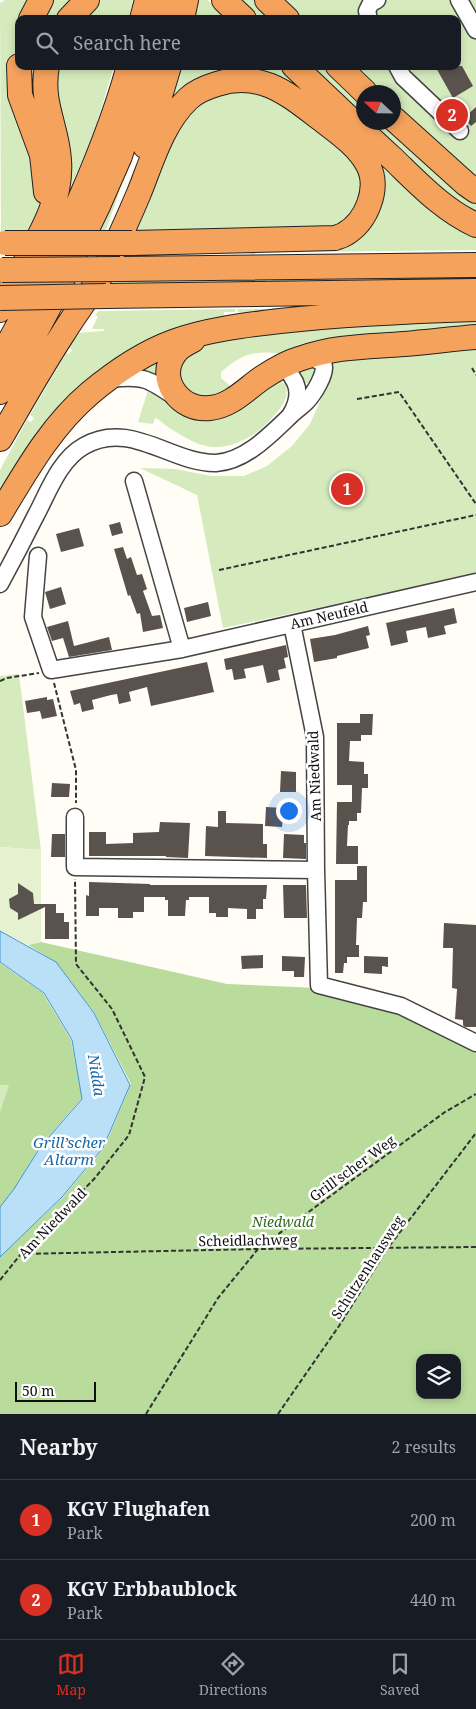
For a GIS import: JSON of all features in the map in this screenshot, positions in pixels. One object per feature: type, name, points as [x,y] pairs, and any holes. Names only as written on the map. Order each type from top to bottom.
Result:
[{"type":"highway","points":[[33,15],[41,0]]},
{"type":"highway","points":[[73,15],[87,0]]},
{"type":"highway","points":[[143,15],[147,0]]},
{"type":"highway","points":[[161,15],[166,0]]},
{"type":"highway","points":[[183,15],[186,0]]},
{"type":"highway","points":[[224,0],[240,15]]},
{"type":"highway","points":[[268,0],[283,15]]},
{"type":"highway","points":[[19,70],[20,95],[42,156],[45,174],[44,214],[34,247]]},
{"type":"highway","points":[[0,310],[34,247],[58,192],[59,157],[45,92],[46,70]]},
{"type":"highway","points":[[0,358],[48,269],[79,201],[105,140],[128,70]]},
{"type":"highway","points":[[0,392],[52,303],[98,206],[120,156],[146,70]]},
{"type":"highway","points":[[106,248],[121,202],[144,106],[150,70]]},
{"type":"highway","points":[[63,333],[127,203],[168,70]]},
{"type":"highway","points":[[298,70],[420,185],[448,209],[476,225]]},
{"type":"highway","points":[[342,70],[358,85]]},
{"type":"highway","points":[[0,439],[63,333],[101,274],[129,216],[168,125],[189,98],[208,87],[241,79],[259,81],[279,89],[337,131],[354,146],[370,169],[373,182],[372,194],[364,214],[345,235],[335,238],[320,240],[132,243],[2,244]]},
{"type":"highway","points":[[401,125],[476,191]]},
{"type":"highway","points":[[1,270],[476,265]]},
{"type":"highway","points":[[0,298],[476,292]]},
{"type":"highway","points":[[0,514],[32,462],[58,426],[89,394],[140,358],[172,342],[187,337],[255,324],[316,318],[476,309]]},
{"type":"highway","points":[[209,333],[179,348],[170,364],[170,381],[179,399],[184,403],[200,408],[224,405],[262,378],[302,358],[325,350],[476,337]]},
{"type":"street","points":[[368,15],[367,11],[372,3],[377,0]]},
{"type":"street","points":[[458,0],[476,30]]},
{"type":"street","points":[[399,70],[403,77],[460,131]]},
{"type":"street","points":[[0,584],[60,471],[78,450],[86,444],[98,440],[125,438],[137,440],[192,459],[217,463],[243,454],[261,442],[306,402],[323,376],[324,365],[319,359],[302,358],[289,364],[288,372],[295,382],[298,394],[290,416]]},
{"type":"street","points":[[108,379],[128,377],[148,380],[179,399]]},
{"type":"street","points":[[134,481],[182,649]]},
{"type":"street","points":[[38,556],[33,616],[51,670]]},
{"type":"street","name":"Am Neufeld","points":[[51,670],[182,649],[476,582]]},
{"type":"street","name":"Am Niedwald","points":[[292,624],[316,737],[316,870],[319,985],[401,1006],[476,1044]]},
{"type":"street","points":[[75,817],[75,867],[316,870]]},
{"type":"path","points":[[472,368],[476,375]]},
{"type":"path","points":[[357,400],[399,392],[476,504]]},
{"type":"path","points":[[219,570],[476,515]]},
{"type":"path","points":[[0,681],[51,670],[76,770],[75,817]]},
{"type":"path","name":"Am Niedwald","points":[[0,1280],[21,1254],[94,1178],[129,1135],[145,1077],[112,1009],[76,964],[75,867]]},
{"type":"path","name":"Grill'scher Weg","points":[[146,1414],[218,1298],[258,1249],[445,1112],[476,1094]]},
{"type":"path","name":"Schützenhausweg","points":[[278,1414],[339,1326],[387,1249],[476,1133]]},
{"type":"path","name":"Scheidlachweg","points":[[21,1254],[476,1247]]},
{"type":"green space","points":[[5,0],[34,0],[26,15],[15,15],[15,52],[12,73],[40,193],[39,208],[32,231],[1,232],[1,235],[0,3]]},
{"type":"green space","points":[[45,0],[77,0],[64,15],[37,15]]},
{"type":"green space","points":[[98,0],[133,0],[129,15],[81,15]]},
{"type":"green space","points":[[198,0],[207,0],[229,15],[194,15]]},
{"type":"green space","points":[[233,0],[259,0],[274,15],[248,15]]},
{"type":"green space","points":[[281,0],[476,0],[476,182],[401,112],[401,85],[371,85],[355,70],[461,70],[461,15],[297,15]]},
{"type":"green space","points":[[55,70],[113,70],[94,132],[63,205]]},
{"type":"green space","points":[[180,70],[292,70],[356,126],[356,130],[360,130],[476,231],[476,250],[127,254],[332,245],[379,186],[280,83],[176,102],[171,99]]},
{"type":"green space","points":[[307,70],[331,70],[356,94],[356,116]]},
{"type":"green space","points":[[244,85],[321,125],[368,180],[345,228],[137,232],[128,229],[193,100]]},
{"type":"green space","points":[[371,130],[393,130],[434,168],[476,201],[476,219],[446,200]]},
{"type":"green space","points":[[123,176],[105,232],[100,231]]},
{"type":"green space","points":[[476,276],[476,280],[271,283],[271,279],[267,279],[267,283],[111,285],[113,280]]},
{"type":"green space","points":[[377,307],[138,354],[0,505],[0,470],[27,420],[31,422],[34,418],[30,415],[66,353],[69,354],[72,350],[69,348],[77,333],[104,331],[104,329],[92,329],[98,316],[95,316],[98,311],[235,309],[235,312],[224,312],[224,316],[240,316],[241,313],[238,312],[238,309],[265,309],[265,313],[272,312],[272,308]]},
{"type":"green space","points":[[476,316],[476,333],[293,355],[254,353],[247,355],[221,372],[221,378],[229,385],[230,391],[194,400],[175,375],[185,351],[223,337]]},
{"type":"green space","points":[[476,343],[476,574],[223,628],[197,495],[140,468],[175,469],[211,476],[244,476],[267,466],[292,446],[310,424],[332,374],[333,362],[331,358]]},
{"type":"green space","points":[[158,359],[165,379],[133,374]]},
{"type":"green space","points":[[301,365],[318,367],[313,384],[304,383],[299,372]]},
{"type":"green space","points":[[277,380],[286,385],[287,390],[281,407],[264,426],[248,438],[229,445],[209,447],[196,443],[155,418],[153,424],[138,422],[150,384],[180,409]]},
{"type":"green space","points":[[19,674],[41,850],[0,847],[0,676]]},
{"type":"green space","points":[[0,847],[41,850],[41,942],[28,945],[0,931]]},
{"type":"green space","name":"Niedwald","points":[[41,942],[227,984],[319,988],[402,1009],[476,1050],[476,1414],[0,1414],[0,1257],[63,1197],[104,1148],[131,1084],[94,1012],[56,962],[28,945]]},
{"type":"green space","points":[[0,963],[43,993],[71,1040],[82,1098],[41,1145],[14,1189],[0,1207],[0,1112],[9,1085],[0,1085]]},
{"type":"green space","points":[[0,1085],[10,1085],[0,1112]]},
{"type":"water","name":"Grill’scher Altarm","points":[[0,931],[56,962],[94,1013],[130,1085],[103,1148],[62,1197],[0,1257],[0,1207],[14,1189],[41,1146],[82,1099],[72,1040],[44,993],[0,962]]},
{"type":"building","points":[[462,66],[473,86],[453,98],[437,70],[461,70]]},
{"type":"building","points":[[476,107],[476,122],[471,126],[464,118]]},
{"type":"building","points":[[120,522],[123,533],[112,536],[109,525]]},
{"type":"building","points":[[79,528],[84,546],[61,552],[56,534]]},
{"type":"building","points":[[123,547],[127,559],[131,557],[137,575],[142,574],[147,589],[143,591],[152,616],[160,615],[163,628],[143,632],[140,613],[137,614],[130,595],[128,596],[114,549]]},
{"type":"building","points":[[61,587],[66,604],[50,609],[45,592]]},
{"type":"building","points":[[208,602],[211,616],[187,622],[184,608]]},
{"type":"building","points":[[454,608],[457,623],[444,626],[446,634],[428,638],[426,627],[406,631],[408,642],[391,646],[386,623]]},
{"type":"building","points":[[68,621],[74,646],[109,637],[112,650],[69,657],[63,638],[52,641],[47,627]]},
{"type":"building","points":[[368,626],[370,635],[366,636],[369,648],[337,656],[337,658],[314,662],[310,639],[335,635]]},
{"type":"building","points":[[286,645],[288,657],[284,658],[286,668],[278,670],[280,680],[267,683],[263,665],[244,669],[246,678],[234,680],[232,669],[226,670],[224,659]]},
{"type":"building","points":[[207,662],[214,692],[151,706],[147,687],[129,692],[131,701],[119,704],[117,694],[92,700],[94,709],[82,712],[80,703],[74,705],[70,691]]},
{"type":"building","points":[[47,697],[47,700],[53,699],[57,716],[42,719],[40,711],[27,713],[25,701]]},
{"type":"building","points":[[360,714],[373,714],[372,735],[361,735],[361,741],[350,741],[349,761],[364,762],[364,774],[368,774],[368,788],[362,788],[361,813],[357,813],[357,821],[349,821],[348,825],[347,846],[358,846],[358,864],[336,864],[337,802],[352,802],[352,785],[337,785],[337,723],[360,723]]},
{"type":"building","points":[[281,771],[296,772],[296,792],[280,792]]},
{"type":"building","points":[[52,783],[70,784],[69,797],[51,797]]},
{"type":"building","points":[[266,807],[284,808],[282,827],[265,826]]},
{"type":"building","points":[[218,811],[226,811],[226,823],[263,824],[263,844],[267,844],[267,858],[205,856],[206,826],[218,827]]},
{"type":"building","points":[[160,822],[190,823],[188,858],[166,856],[89,856],[89,832],[106,832],[106,844],[133,843],[133,833],[159,832]]},
{"type":"building","points":[[52,834],[65,834],[65,857],[51,857]]},
{"type":"building","points":[[284,834],[304,835],[306,859],[283,858]]},
{"type":"building","points":[[357,866],[367,866],[367,902],[363,902],[362,918],[357,918],[356,945],[359,945],[359,957],[347,957],[343,973],[335,973],[335,880],[357,880]]},
{"type":"building","points":[[89,882],[150,885],[267,885],[266,899],[263,899],[263,909],[256,909],[256,919],[247,919],[247,909],[228,908],[228,917],[216,917],[216,913],[209,913],[209,897],[189,897],[189,900],[186,900],[185,916],[168,916],[168,900],[165,900],[165,897],[144,897],[144,912],[133,912],[133,918],[118,918],[118,908],[99,908],[99,916],[86,916],[86,895],[89,896]]},
{"type":"building","points":[[18,883],[33,893],[34,904],[56,904],[56,913],[64,913],[64,922],[69,922],[69,939],[45,939],[45,907],[18,920],[18,913],[10,908],[9,899],[18,894]]},
{"type":"building","points":[[283,885],[306,885],[307,918],[284,918]]},
{"type":"building","points":[[444,923],[476,925],[476,1027],[465,1027],[463,1020],[455,1019],[457,989],[452,988],[453,948],[443,948]]},
{"type":"building","points":[[263,955],[263,968],[242,969],[241,956]]},
{"type":"building","points":[[282,956],[305,957],[304,977],[294,977],[294,971],[282,971]]},
{"type":"building","points":[[364,956],[388,957],[388,967],[382,966],[382,974],[364,973]]},
{"type":"place","name":"KGV Erbbaublock","points":[[452,115]]},
{"type":"place","name":"KGV Flughafen","points":[[347,489]]},
{"type":"water label","name":"Nidda","points":[[97,1075]]}]
